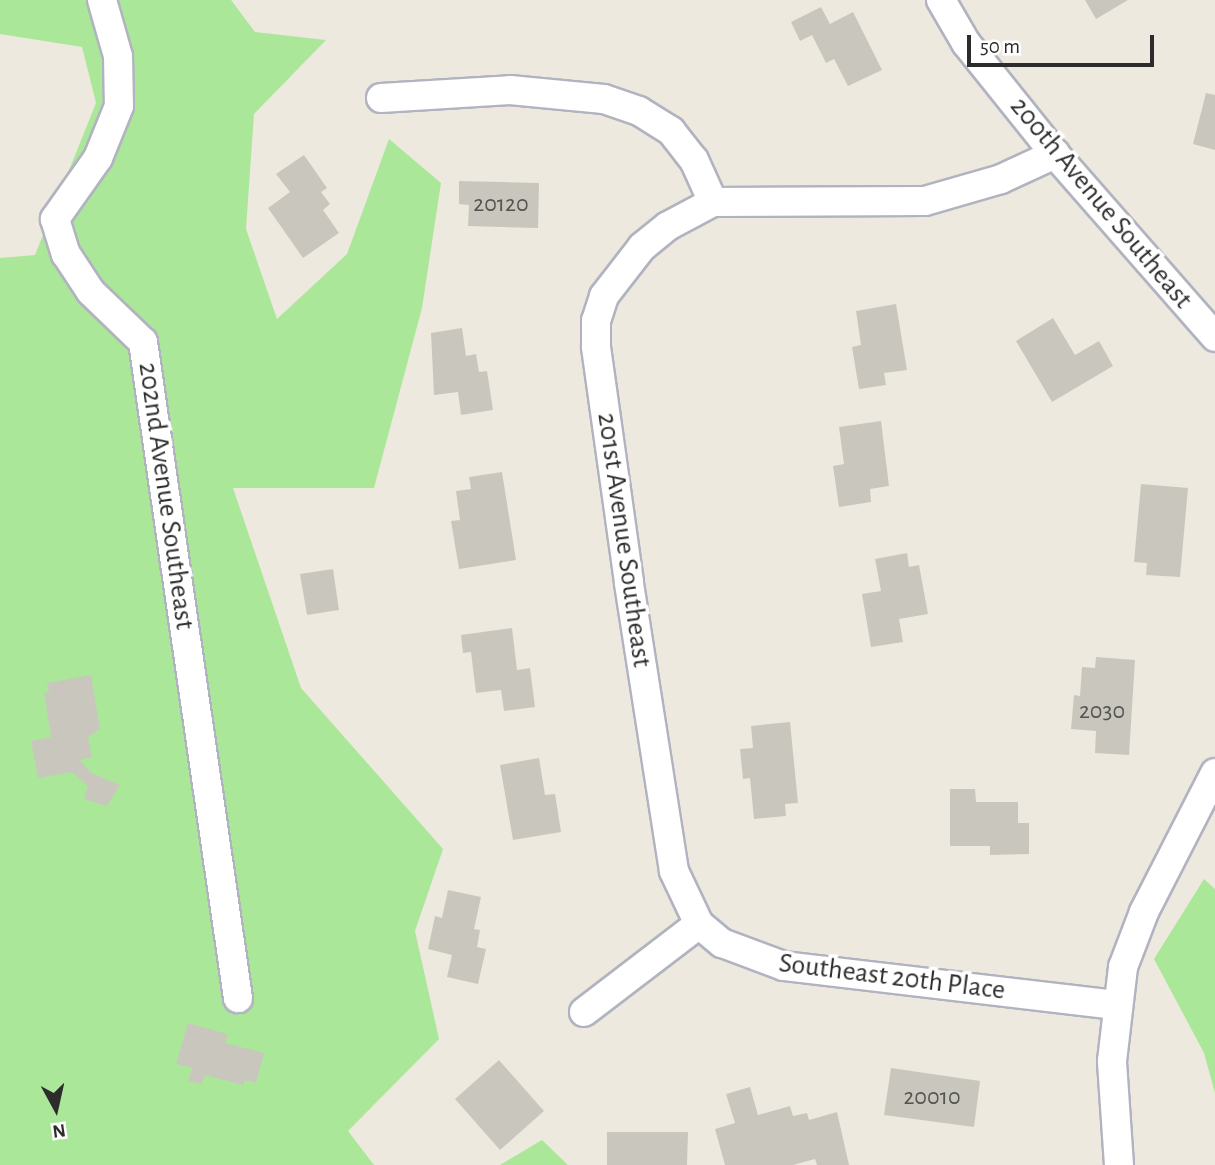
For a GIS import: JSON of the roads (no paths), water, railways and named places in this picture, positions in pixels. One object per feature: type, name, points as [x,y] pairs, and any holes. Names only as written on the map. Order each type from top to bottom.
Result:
[{"type":"street","name":"202nd Avenue Southeast","points":[[102,0],[118,56],[119,106],[98,158],[55,219],[66,254],[91,292],[143,342],[238,998]]},
{"type":"street","name":"200th Avenue Southeast","points":[[941,0],[967,43],[1055,154],[1215,337]]},
{"type":"street","points":[[381,99],[510,90],[604,99],[639,111],[671,131],[694,160],[713,202],[925,201],[1001,179],[1055,154]]},
{"type":"street","name":"201st Avenue Southeast","points":[[699,924],[674,872],[627,572],[596,321],[604,296],[642,247],[668,226],[713,202]]},
{"type":"street","points":[[1119,1165],[1113,1116],[1115,1005],[1124,967],[1144,912],[1215,774]]},
{"type":"street","points":[[584,1012],[699,924]]},
{"type":"street","name":"Southeast 20th Place","points":[[699,924],[722,943],[784,966],[1115,1005]]}]
